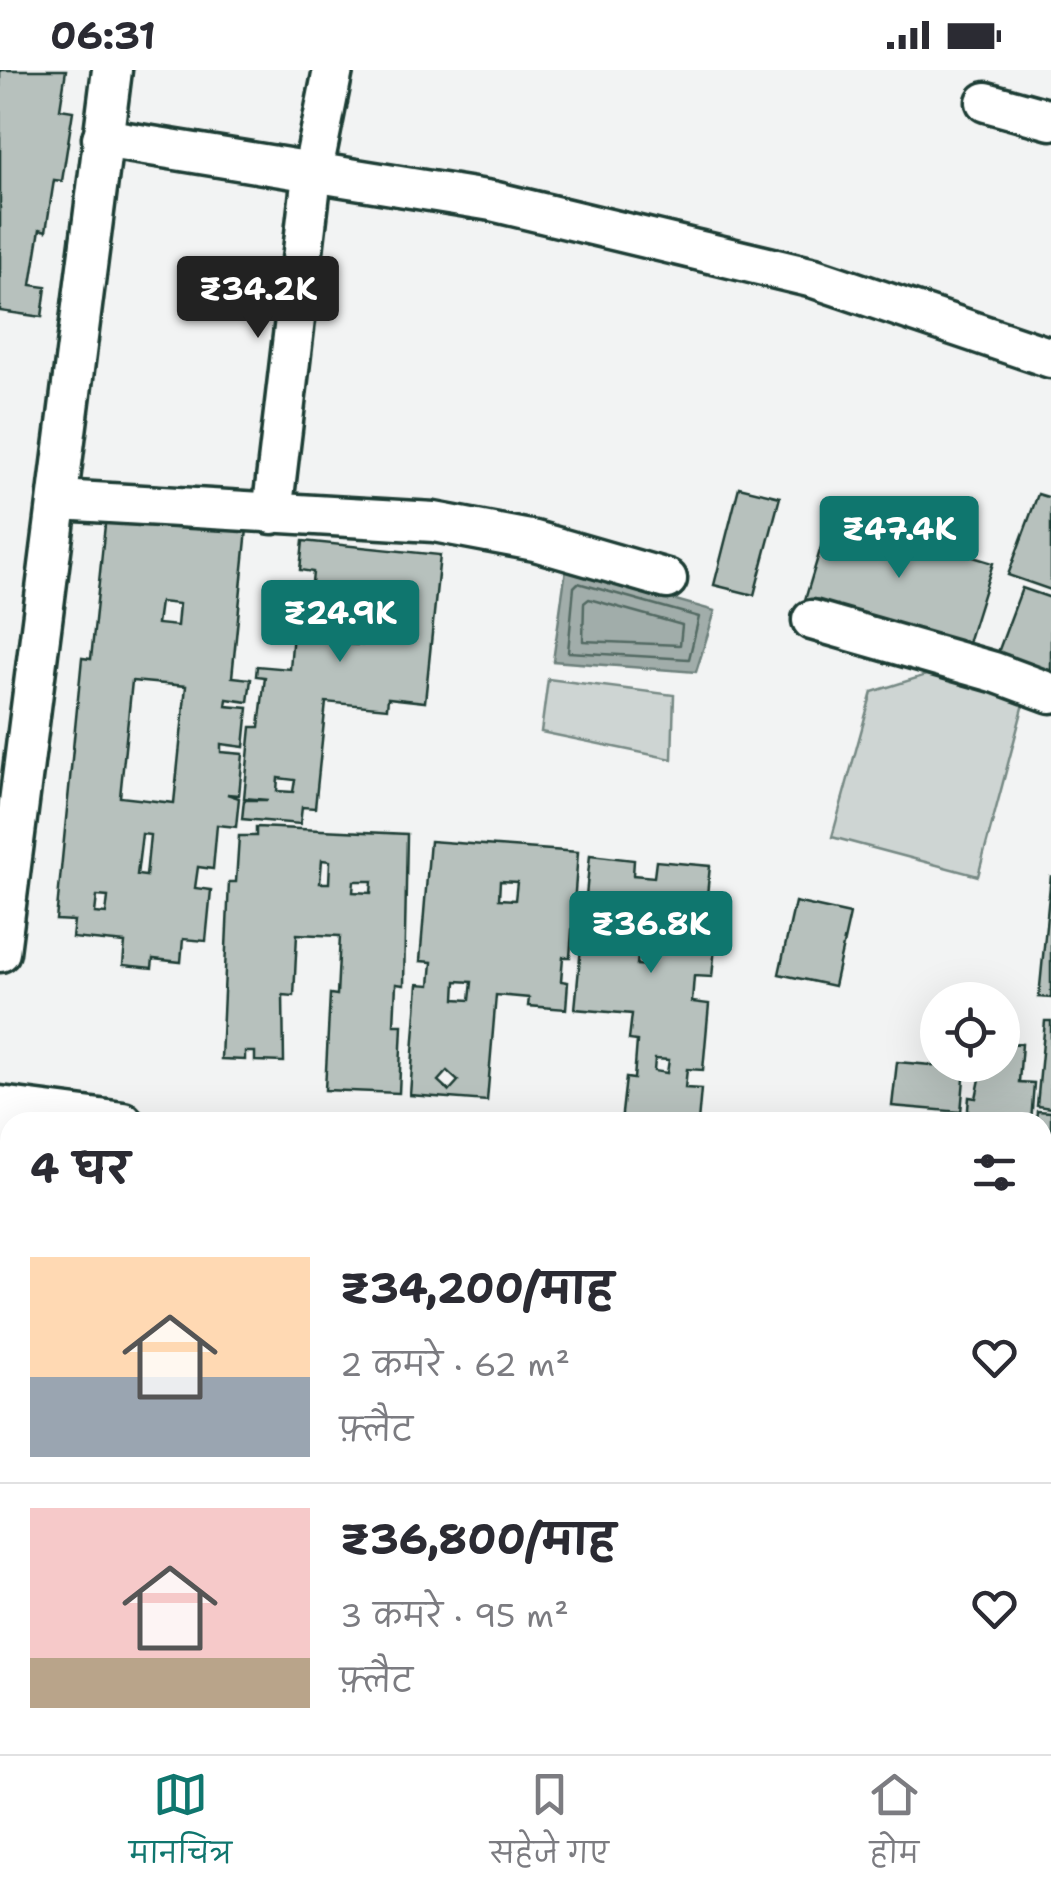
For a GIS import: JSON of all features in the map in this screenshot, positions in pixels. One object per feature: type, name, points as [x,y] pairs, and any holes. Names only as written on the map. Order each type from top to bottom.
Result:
[{"type":"street","points":[[0,952],[112,70]]},
{"type":"street","points":[[272,514],[312,175],[333,70]]},
{"type":"street","points":[[986,102],[1051,120]]},
{"type":"street","points":[[102,138],[312,175],[492,201],[814,278],[1051,358]]},
{"type":"street","points":[[60,500],[434,522],[535,541],[667,579]]},
{"type":"street","points":[[812,620],[994,672],[1051,694]]},
{"type":"street","points":[[0,1106],[46,1112]]},
{"type":"shaded area","points":[[939,671],[1025,700],[978,876],[832,837],[872,692]]},
{"type":"shaded area","points":[[548,679],[674,695],[672,759],[541,732]]},
{"type":"water","points":[[566,569],[715,611],[696,672],[553,661]]},
{"type":"building","points":[[0,70],[66,70],[60,109],[73,111],[62,181],[54,180],[46,231],[40,229],[31,285],[46,287],[42,317],[0,311]]},
{"type":"building","points":[[739,487],[780,497],[754,595],[714,585]]},
{"type":"building","points":[[1038,494],[1051,498],[1051,590],[1008,575]]},
{"type":"building","points":[[831,514],[993,563],[966,649],[805,600]]},
{"type":"building","points":[[106,515],[247,529],[232,677],[251,679],[248,702],[227,699],[226,706],[248,708],[244,747],[221,744],[221,752],[243,754],[239,795],[227,794],[239,798],[236,827],[217,825],[213,869],[198,867],[195,888],[211,890],[206,941],[183,939],[181,962],[153,959],[152,968],[123,965],[125,943],[72,938],[74,921],[56,920],[82,658],[91,659]],"holes":[[[160,602],[179,604],[177,626],[157,624]],[[132,681],[186,686],[174,803],[120,797]],[[142,834],[150,835],[146,876],[137,875]],[[97,896],[108,897],[106,914],[95,913]]]},
{"type":"building","points":[[303,541],[440,555],[425,702],[388,698],[387,708],[326,702],[315,808],[302,807],[300,824],[242,819],[244,800],[268,800],[244,798],[251,727],[259,727],[265,677],[256,676],[257,666],[290,669],[294,620],[308,622],[313,572],[300,570]],"holes":[[[349,627],[364,628],[362,645],[347,644]],[[278,778],[295,780],[293,792],[277,791]]]},
{"type":"building","points":[[1022,588],[1051,598],[1051,675],[997,655]]},
{"type":"building","points":[[256,827],[407,834],[404,985],[396,984],[394,1025],[402,1025],[399,1093],[325,1090],[330,994],[337,995],[340,936],[297,934],[294,996],[283,995],[284,1062],[255,1061],[255,1052],[245,1052],[245,1060],[221,1059],[229,882],[236,882],[239,836],[256,836]],"holes":[[[322,860],[330,861],[329,883],[320,883]],[[354,881],[372,881],[371,893],[353,892]]]},
{"type":"building","points":[[430,841],[578,852],[570,957],[563,957],[561,981],[568,982],[566,1009],[528,1006],[529,998],[496,995],[487,1101],[410,1095],[418,984],[430,985],[432,962],[420,961]],"holes":[[[500,881],[517,882],[515,900],[499,899]],[[456,981],[472,982],[470,1000],[455,999]],[[447,1071],[458,1081],[449,1091],[438,1081]]]},
{"type":"building","points":[[590,855],[634,860],[633,875],[654,877],[656,861],[710,866],[706,905],[719,905],[712,977],[694,976],[692,1002],[709,1004],[703,1070],[687,1069],[685,1088],[701,1089],[699,1112],[622,1112],[626,1078],[634,1079],[637,1041],[629,1040],[632,1014],[575,1009]],"holes":[[[670,915],[679,916],[677,935],[668,934]],[[639,944],[651,945],[649,966],[637,965]],[[655,1059],[669,1060],[667,1073],[654,1071]]]},
{"type":"building","points":[[1051,875],[1051,998],[1039,997]]},
{"type":"building","points":[[795,902],[850,914],[834,986],[779,974]]},
{"type":"building","points":[[1045,1021],[1051,1021],[1051,1108],[1037,1106]]},
{"type":"building","points":[[897,1062],[920,1064],[920,1082],[964,1082],[961,1112],[892,1106]]},
{"type":"building","points":[[979,1082],[1034,1083],[1032,1112],[968,1112],[969,1097],[976,1098]]}]
